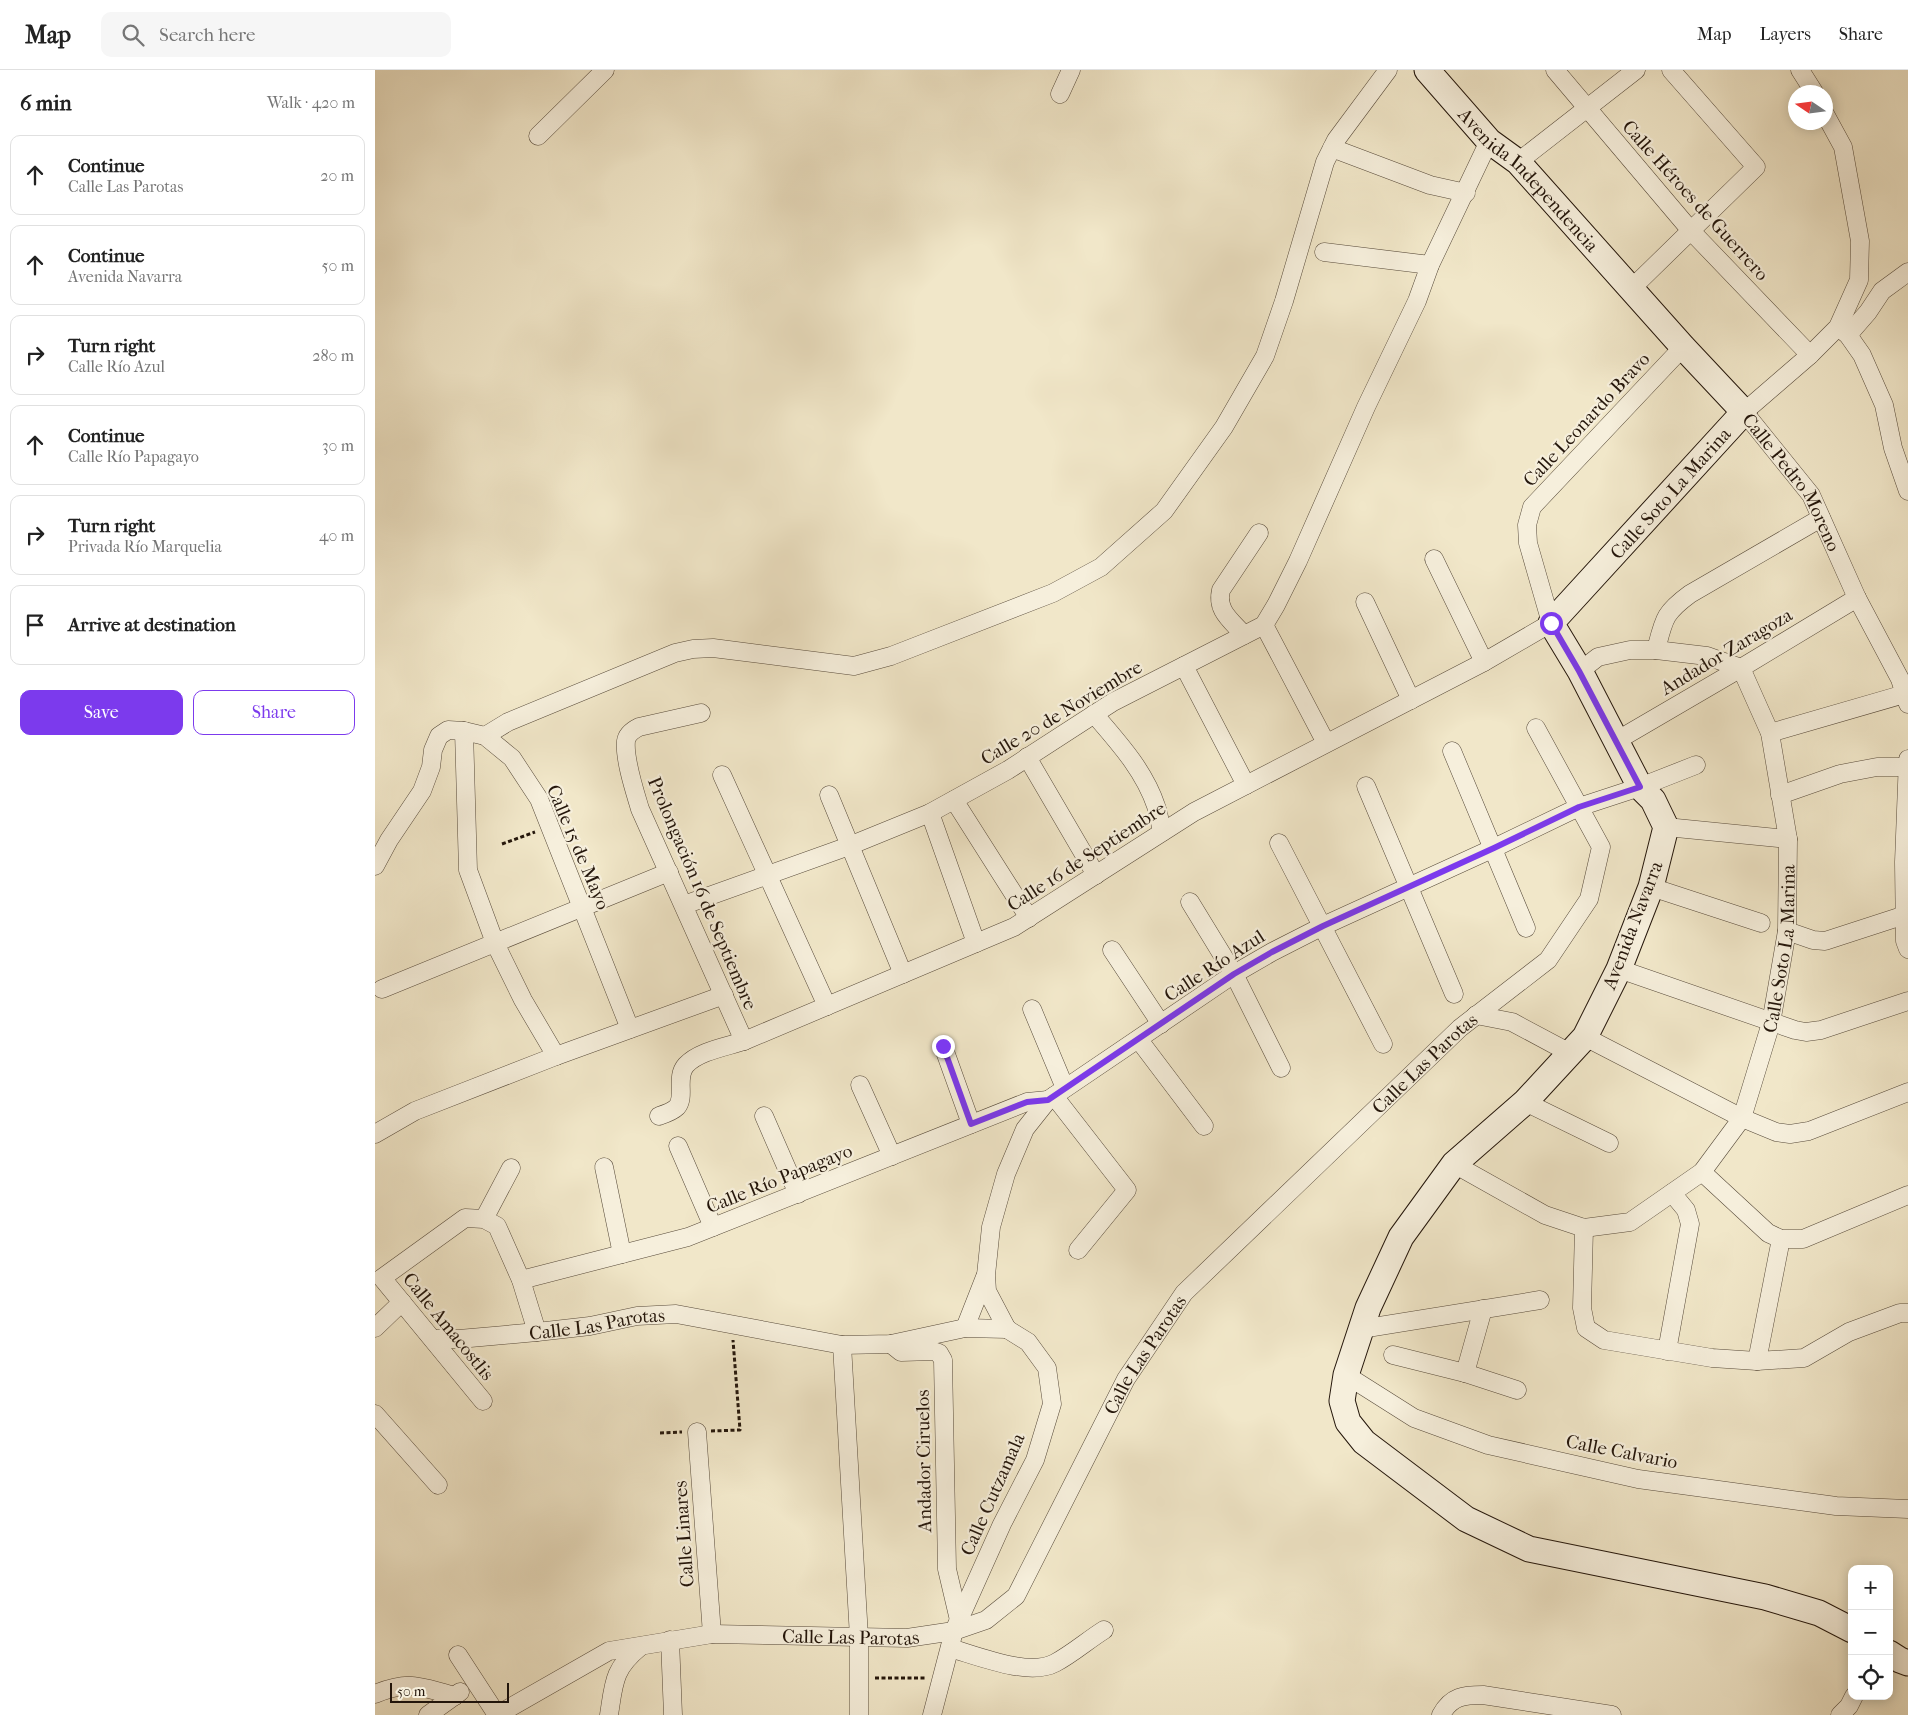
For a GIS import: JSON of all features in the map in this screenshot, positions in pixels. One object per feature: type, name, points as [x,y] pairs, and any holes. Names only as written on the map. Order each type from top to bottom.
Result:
[{"type":"street","points":[[538,136],[605,70]]},
{"type":"street","points":[[1060,94],[1071,70]]},
{"type":"street","points":[[485,736],[508,722],[675,652],[713,648],[854,666],[870,663],[1053,593],[1101,567],[1164,511],[1224,427],[1265,356],[1284,301],[1325,162],[1332,148],[1363,102],[1387,70]]},
{"type":"street","name":"Avenida Independencia","points":[[1427,70],[1489,142],[1519,162],[1631,289]]},
{"type":"street","name":"Calle Héroes de Guerrero","points":[[1555,70],[1692,232],[1810,355]]},
{"type":"street","points":[[1519,162],[1636,70]]},
{"type":"street","points":[[1631,289],[1757,167],[1671,70]]},
{"type":"street","points":[[1800,70],[1810,85]]},
{"type":"street","points":[[1833,128],[1843,146],[1860,241],[1859,280],[1843,331],[1862,355],[1884,405],[1893,448],[1908,491]]},
{"type":"street","points":[[1326,744],[1264,625],[1298,561],[1417,301],[1430,265],[1489,142]]},
{"type":"street","points":[[1332,148],[1430,186],[1466,193]]},
{"type":"street","points":[[1324,252],[1430,265]]},
{"type":"street","name":"Calle Soto La Marina","points":[[1551,623],[1745,412],[1810,355],[1868,312],[1882,291],[1908,272]]},
{"type":"street","name":"Calle Pedro Moreno","points":[[1631,289],[1745,412],[1811,495],[1857,598],[1900,679],[1907,697]]},
{"type":"street","name":"Calle Leonardo Bravo","points":[[1551,623],[1528,543],[1527,525],[1533,507],[1683,347]]},
{"type":"street","points":[[1656,650],[1663,622],[1672,607],[1690,594],[1821,518]]},
{"type":"street","points":[[1244,634],[1223,612],[1219,601],[1221,590],[1259,533]]},
{"type":"street","points":[[1434,559],[1484,662]]},
{"type":"street","name":"Andador Zaragoza","points":[[1616,741],[1857,598]]},
{"type":"street","points":[[1365,602],[1411,700]]},
{"type":"street","points":[[1551,623],[1579,671],[1640,787],[1653,800],[1667,827],[1788,840]]},
{"type":"street","name":"Calle 16 de Septiembre","points":[[659,1116],[676,1108],[679,1102],[681,1075],[686,1066],[700,1056],[744,1041],[1014,927],[1194,812],[1484,662],[1551,623]]},
{"type":"street","name":"Calle 20 de Noviembre","points":[[684,905],[849,846],[929,813],[1027,757],[1113,702],[1264,625]]},
{"type":"street","points":[[1579,671],[1598,656],[1630,650],[1656,650],[1707,656],[1741,668]]},
{"type":"street","points":[[1184,666],[1246,785]]},
{"type":"street","name":"Calle Soto La Marina","points":[[1585,1228],[1630,1222],[1702,1172],[1742,1118],[1771,1023],[1787,931],[1788,840],[1769,733],[1741,668]]},
{"type":"street","points":[[1769,733],[1907,697]]},
{"type":"street","name":"Prolongación 16 de Septiembre","points":[[701,713],[639,727],[631,731],[626,741],[630,775],[640,809],[744,1041]]},
{"type":"street","points":[[1094,714],[1131,758],[1149,789],[1157,807],[1162,832]]},
{"type":"street","name":"Calle Las Parotas","points":[[609,1715],[614,1681],[625,1660],[640,1648],[671,1640],[711,1634],[907,1638],[954,1633],[986,1620],[1017,1596],[1126,1379],[1184,1293],[1460,1028],[1548,960],[1589,899],[1601,847],[1536,728]]},
{"type":"street","name":"Calle 15 de Mayo","points":[[375,866],[389,840],[422,791],[431,767],[433,750],[439,736],[448,730],[465,731],[485,736],[512,758],[539,799],[630,1029]]},
{"type":"street","points":[[465,731],[468,870],[495,943],[523,1000],[556,1056]]},
{"type":"street","points":[[1452,751],[1527,928]]},
{"type":"street","points":[[1027,757],[1096,875]]},
{"type":"street","points":[[1908,759],[1904,862],[1905,940],[1908,949]]},
{"type":"street","name":"Calle Río Azul","points":[[1007,1329],[987,1291],[986,1275],[991,1227],[1006,1174],[1025,1129],[1055,1095],[1234,974],[1323,926],[1579,807],[1640,787],[1696,765]]},
{"type":"street","points":[[1780,795],[1840,774],[1877,767],[1908,767]]},
{"type":"street","points":[[721,775],[827,1006]]},
{"type":"street","points":[[1366,786],[1454,994]]},
{"type":"street","points":[[829,795],[903,974]]},
{"type":"street","points":[[954,800],[1029,918]]},
{"type":"street","points":[[929,813],[976,943]]},
{"type":"street","name":"Avenida Navarra","points":[[1667,827],[1651,887],[1619,969],[1578,1045],[1525,1102],[1454,1164],[1401,1237],[1367,1308],[1346,1375],[1342,1401],[1348,1422],[1364,1442],[1467,1519],[1529,1549],[1765,1597],[1819,1613],[1848,1628]]},
{"type":"street","points":[[1279,843],[1383,1044]]},
{"type":"street","points":[[382,989],[669,872]]},
{"type":"street","points":[[1651,887],[1761,923]]},
{"type":"street","points":[[1191,902],[1234,974],[1281,1068]]},
{"type":"street","points":[[1787,931],[1813,940],[1825,941],[1905,915]]},
{"type":"street","points":[[1112,950],[1161,1024]]},
{"type":"street","points":[[1619,969],[1771,1023],[1806,1032],[1821,1030],[1908,1002]]},
{"type":"street","points":[[375,1134],[415,1111],[556,1056],[724,995]]},
{"type":"street","points":[[1032,1009],[1055,1095],[1127,1190],[1078,1250]]},
{"type":"street","points":[[1476,1015],[1512,1022],[1578,1045],[1776,1132],[1790,1134],[1809,1131],[1908,1092]]},
{"type":"street","points":[[1139,1040],[1203,1126]]},
{"type":"street","points":[[943,1046],[971,1124]]},
{"type":"street","points":[[860,1085],[893,1156]]},
{"type":"street","name":"Calle Río Papagayo","points":[[521,1280],[688,1237],[1027,1102],[1055,1095]]},
{"type":"street","points":[[1525,1102],[1609,1143]]},
{"type":"street","points":[[765,1116],[797,1194]]},
{"type":"street","points":[[678,1146],[713,1227]]},
{"type":"street","points":[[1454,1164],[1545,1215],[1585,1228],[1581,1308],[1585,1328],[1603,1340],[1712,1358],[1757,1361],[1804,1358],[1849,1332],[1908,1312]]},
{"type":"street","points":[[604,1167],[622,1254]]},
{"type":"street","points":[[511,1168],[484,1219],[497,1226],[521,1280],[537,1332]]},
{"type":"street","points":[[1702,1172],[1768,1232],[1781,1239],[1803,1239],[1908,1195]]},
{"type":"street","points":[[1667,1351],[1690,1224],[1686,1210],[1672,1193]]},
{"type":"street","name":"Calle Amacostlis","points":[[483,1401],[382,1278],[465,1218],[484,1219]]},
{"type":"street","points":[[1757,1361],[1781,1239]]},
{"type":"street","points":[[965,1328],[986,1275]]},
{"type":"street","points":[[1361,1329],[1539,1300]]},
{"type":"street","points":[[375,1328],[402,1302]]},
{"type":"street","points":[[1465,1373],[1483,1309]]},
{"type":"street","name":"Calle Las Parotas","points":[[434,1339],[459,1340],[537,1332],[589,1326],[637,1316],[676,1314],[842,1345],[891,1344],[965,1328],[1007,1329]]},
{"type":"street","name":"Calle Cutzamala","points":[[932,1715],[954,1633],[1003,1524],[1035,1460],[1052,1404],[1047,1368],[1028,1342],[1007,1329]]},
{"type":"street","name":"Andador Ciruelos","points":[[891,1344],[901,1352],[933,1351],[939,1353],[943,1360],[947,1569],[954,1633]]},
{"type":"street","points":[[842,1345],[859,1637],[859,1715]]},
{"type":"street","points":[[1393,1355],[1465,1373],[1517,1390]]},
{"type":"street","name":"Calle Calvario","points":[[1346,1375],[1415,1418],[1488,1445],[1638,1478],[1836,1506],[1908,1509]]},
{"type":"street","points":[[375,1414],[438,1485]]},
{"type":"street","name":"Calle Linares","points":[[697,1432],[711,1634]]},
{"type":"street","points":[[954,1633],[1009,1664],[1033,1668],[1054,1664],[1104,1630]]},
{"type":"street","points":[[671,1640],[673,1715]]},
{"type":"street","points":[[458,1655],[497,1715],[609,1652],[640,1648]]},
{"type":"street","points":[[1892,1655],[1908,1663]]},
{"type":"street","points":[[428,1715],[474,1681]]},
{"type":"street","points":[[375,1694],[403,1684],[455,1696]]},
{"type":"street","points":[[1441,1715],[1445,1708],[1461,1696],[1483,1695],[1612,1715]]},
{"type":"street","points":[[1840,1715],[1852,1700]]},
{"type":"path","points":[[502,844],[549,826]]},
{"type":"path","points":[[732,1324],[740,1430]]},
{"type":"path","points":[[859,1679],[942,1678]]},
{"type":"route","points":[[943,1046],[971,1124],[1027,1102],[1048,1100],[1234,974],[1272,952],[1323,926],[1579,807],[1640,787],[1579,671],[1551,623]]}]
